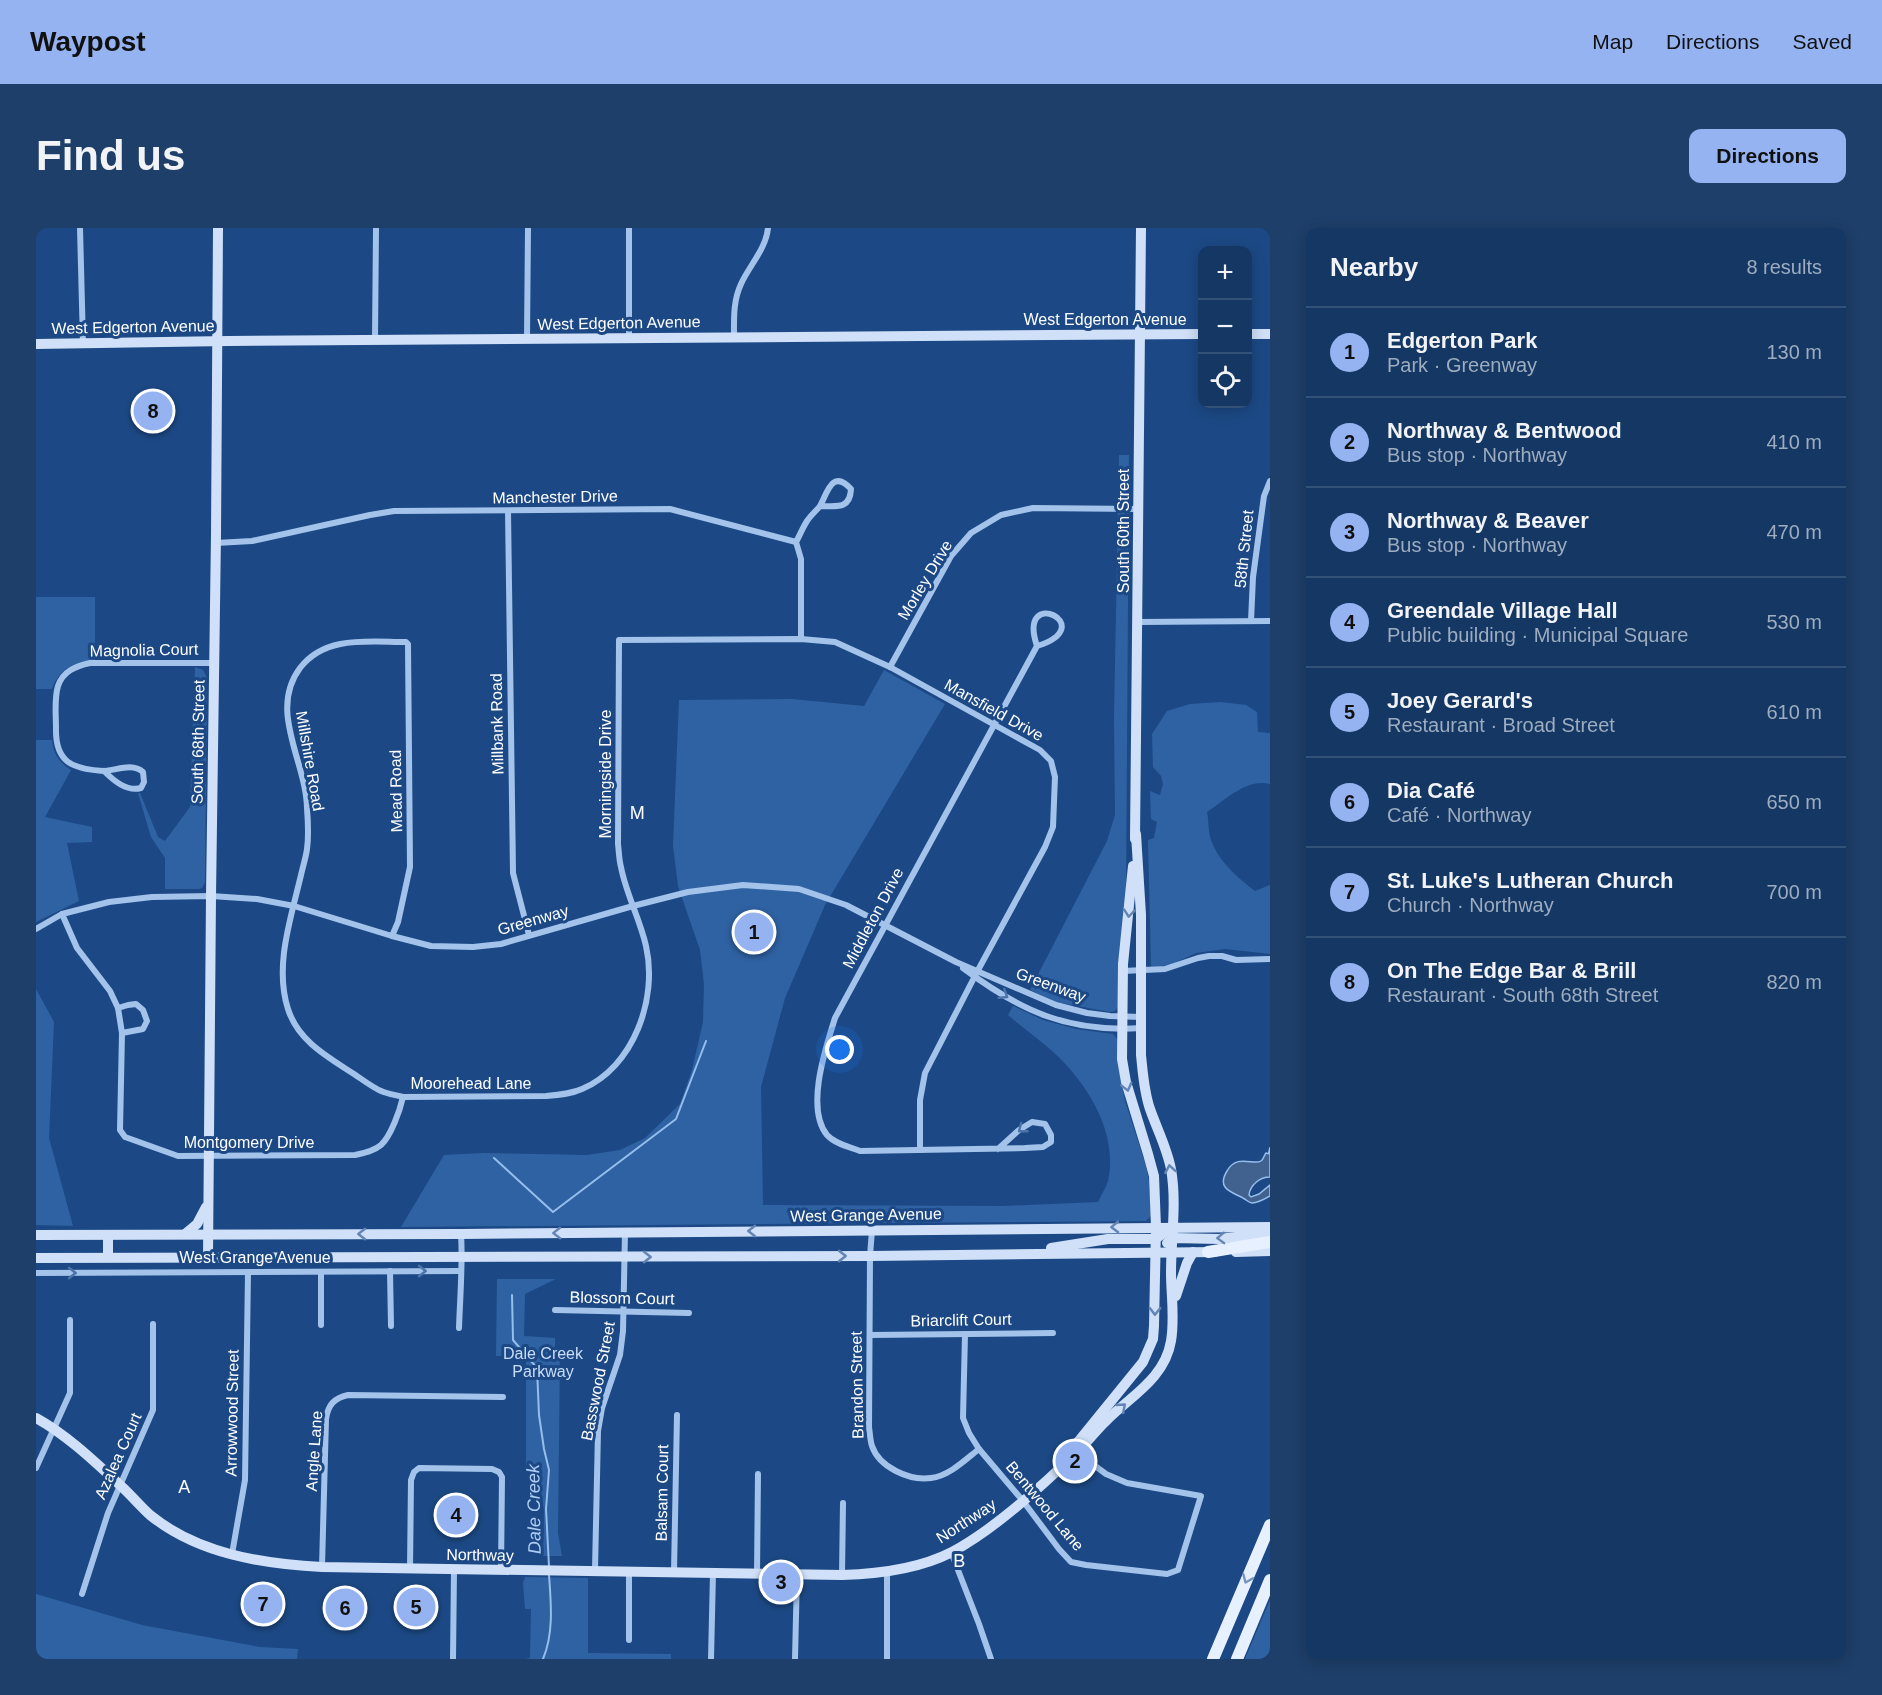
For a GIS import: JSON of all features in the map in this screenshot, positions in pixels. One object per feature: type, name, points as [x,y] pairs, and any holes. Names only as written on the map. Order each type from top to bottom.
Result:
[{"type":"main road","points":[[1208,1252],[1270,1242]]},
{"type":"main road","points":[[1213,1659],[1270,1525]]},
{"type":"main road","points":[[1237,1659],[1270,1580]]},
{"type":"main road","points":[[1225,1632],[1244,1641]]},
{"type":"street","points":[[80,228],[83,343]]},
{"type":"street","name":"South 68th Street","points":[[208,1257],[218,228]]},
{"type":"street","points":[[375,339],[376,228]]},
{"type":"street","points":[[527,339],[528,228]]},
{"type":"street","points":[[629,228],[629,338]]},
{"type":"street","points":[[734,337],[735,301],[740,285],[767,238],[768,228]]},
{"type":"street","name":"South 60th Street","points":[[1141,228],[1136,834],[1141,915],[1142,1067],[1146,1094],[1171,1168],[1174,1194],[1172,1252]]},
{"type":"street","name":"West Edgerton Avenue","points":[[36,344],[375,339],[1198,334]]},
{"type":"street","points":[[1252,334],[1270,334]]},
{"type":"street","name":"58th Street","points":[[1251,621],[1264,496],[1270,481]]},
{"type":"street","points":[[801,639],[801,559],[796,542],[806,522],[820,506],[831,484],[838,482],[846,484],[851,489],[848,502],[840,506],[820,506]]},
{"type":"street","name":"Morley Drive","points":[[890,667],[951,556],[971,533],[1001,515],[1033,508],[1137,509]]},
{"type":"street","name":"Manchester Drive","points":[[216,543],[252,541],[394,511],[670,509],[796,542]]},
{"type":"street","name":"Millbank Road","points":[[508,511],[513,873],[529,935]]},
{"type":"street","points":[[1047,612],[1054,614],[1060,619],[1062,626],[1060,632],[1046,643],[1037,646],[1035,622],[1040,615],[1047,612]]},
{"type":"street","points":[[1138,622],[1270,621]]},
{"type":"street","name":"Mansfield Drive","points":[[619,640],[801,639],[835,642],[890,667],[1040,750],[1051,761],[1055,777],[1053,827],[1045,847],[925,1073],[920,1100],[920,1150]]},
{"type":"street","name":"Morningside Drive","points":[[619,640],[618,844],[621,868],[633,906]]},
{"type":"street","name":"Millshire Road","points":[[294,906],[307,849],[307,805],[304,784],[287,722],[287,701],[291,685],[300,668],[313,654],[326,647],[345,642],[406,642],[408,644]]},
{"type":"street","name":"Mead Road","points":[[392,936],[398,922],[410,867],[408,644]]},
{"type":"street","name":"Middleton Drive","points":[[920,1150],[860,1151],[828,1135],[819,1118],[818,1097],[823,1054],[835,1018],[1037,646]]},
{"type":"street","name":"Magnolia Court","points":[[104,771],[112,779],[129,789],[141,788],[144,782],[143,772],[135,768],[114,768],[104,771],[75,767],[66,761],[57,749],[58,684],[70,670],[90,663],[214,663]]},
{"type":"street","name":"South 60th Street","points":[[1136,834],[1123,971],[1122,1059],[1126,1082],[1154,1176],[1155,1252]]},
{"type":"street","name":"Greenway","points":[[36,929],[62,914],[109,902],[152,897],[211,896],[257,899],[294,906],[431,946],[473,947],[501,944],[688,892],[743,885],[799,889],[846,905],[885,924],[956,962],[1023,1006],[1049,1018],[1087,1027],[1122,1029],[1141,1022]]},
{"type":"street","name":"Moorehead Lane","points":[[294,906],[283,955],[282,986],[288,1011],[301,1033],[317,1050],[381,1091],[403,1097],[564,1095],[582,1090],[598,1081],[613,1067],[636,1034],[649,991],[646,946],[633,906]]},
{"type":"street","name":"Montgomery Drive","points":[[62,914],[77,948],[110,991],[118,1008],[122,1033],[120,1130],[125,1137],[178,1156],[369,1153],[383,1143],[400,1111],[403,1097]]},
{"type":"street","points":[[1123,971],[1166,969],[1209,956],[1222,956],[1236,960],[1270,959]]},
{"type":"street","name":"Greenway","points":[[976,974],[1070,1010],[1122,1016],[1141,1022]]},
{"type":"street","points":[[118,1008],[136,1004],[143,1010],[147,1021],[143,1029],[122,1033]]},
{"type":"street","points":[[920,1150],[998,1149],[1043,1147],[1051,1142],[1051,1135],[1045,1124],[1032,1122],[1019,1130],[998,1149]]},
{"type":"street","points":[[184,1234],[198,1224],[208,1204]]},
{"type":"street","points":[[1012,1254],[1108,1239],[1155,1239],[1173,1227]]},
{"type":"street","name":"West Grange Avenue","points":[[36,1235],[1270,1227]]},
{"type":"street","name":"Brandon Street","points":[[872,1230],[868,1427],[872,1446],[882,1461],[897,1472],[915,1478],[932,1478],[950,1471],[979,1449]]},
{"type":"street","name":"Basswood Street","points":[[595,1570],[598,1431],[602,1408],[620,1355],[624,1311],[625,1232]]},
{"type":"street","points":[[1155,1252],[1173,1238],[1219,1239],[1270,1233]]},
{"type":"street","points":[[459,1328],[463,1257],[461,1234]]},
{"type":"street","points":[[108,1235],[108,1273]]},
{"type":"street","name":"West Grange Avenue","points":[[36,1258],[870,1256],[1270,1251]]},
{"type":"street","name":"Northway","points":[[1075,1451],[1143,1362],[1149,1350],[1154,1326],[1155,1252]]},
{"type":"street","name":"Northway","points":[[36,1418],[54,1428],[151,1515],[186,1539],[232,1554],[273,1563],[322,1567],[454,1570],[872,1574],[919,1564],[951,1552],[979,1535],[1050,1477],[1105,1421],[1154,1377],[1169,1349],[1172,1330],[1172,1252]]},
{"type":"street","points":[[1173,1311],[1177,1290],[1193,1252]]},
{"type":"street","points":[[390,1271],[391,1326]]},
{"type":"street","name":"West Grange Avenue","points":[[36,1273],[461,1271]]},
{"type":"street","name":"Arrowwood Street","points":[[232,1554],[245,1480],[248,1272]]},
{"type":"street","points":[[321,1272],[321,1325]]},
{"type":"street","name":"Blossom Court","points":[[555,1310],[689,1313]]},
{"type":"street","points":[[36,1468],[70,1392],[70,1320]]},
{"type":"street","name":"Azalea Court","points":[[82,1594],[108,1513],[153,1410],[153,1324]]},
{"type":"street","name":"Briarclift Court","points":[[870,1335],[1053,1333]]},
{"type":"street","name":"Bentwood Lane","points":[[965,1334],[963,1418],[969,1433],[979,1449],[1023,1501],[1059,1549],[1071,1562],[1086,1566],[1167,1574],[1178,1570],[1201,1496],[1127,1483],[1106,1474],[1075,1451]]},
{"type":"street","name":"Angle Lane","points":[[322,1567],[326,1419],[327,1410],[334,1401],[348,1395],[503,1397]]},
{"type":"street","name":"Balsam Court","points":[[674,1572],[677,1415]]},
{"type":"street","points":[[410,1569],[411,1480],[414,1472],[419,1468],[492,1469],[499,1472],[502,1477],[501,1570]]},
{"type":"street","points":[[757,1574],[758,1474]]},
{"type":"street","points":[[842,1575],[843,1503]]},
{"type":"street","points":[[951,1552],[991,1659]]},
{"type":"street","points":[[453,1659],[454,1570]]},
{"type":"street","points":[[887,1571],[887,1659]]},
{"type":"street","points":[[628,1640],[629,1572]]},
{"type":"street","points":[[711,1659],[713,1573]]},
{"type":"street","points":[[795,1659],[797,1573]]},
{"type":"green space","points":[[1119,455],[1129,455],[1126,895],[1118,1007],[1115,1011],[1110,1012],[1056,1002],[1030,990],[1107,841],[1115,815],[1114,717]]},
{"type":"green space","points":[[36,597],[95,597],[95,660],[74,664],[63,671],[52,689],[36,689]]},
{"type":"green space","points":[[195,667],[203,670],[207,678],[205,882],[199,889],[165,889],[165,858],[151,837],[138,793],[140,793],[158,837],[165,841],[190,807]]},
{"type":"green space","points":[[884,670],[945,704],[825,905],[785,998],[761,1087],[763,1205],[1003,1206],[1098,1202],[1108,1181],[1110,1163],[1109,1144],[1097,1109],[1064,1063],[1008,1015],[1013,1006],[1043,1020],[1076,1029],[1113,1034],[1118,1040],[1120,1076],[1125,1101],[1146,1166],[1151,1216],[1146,1221],[401,1227],[444,1155],[484,1153],[587,1155],[620,1150],[645,1138],[680,1104],[692,1070],[703,1022],[704,984],[700,950],[678,886],[673,846],[679,700],[792,699],[864,706]]},
{"type":"green space","points":[[1220,702],[1246,705],[1257,712],[1258,732],[1270,733],[1270,784],[1261,783],[1245,787],[1207,812],[1209,834],[1214,848],[1235,875],[1255,891],[1270,885],[1270,954],[1225,949],[1196,953],[1170,965],[1151,967],[1148,840],[1154,838],[1157,822],[1151,819],[1150,791],[1160,795],[1163,784],[1161,776],[1153,767],[1152,734],[1167,711],[1190,704]]},
{"type":"green space","points":[[36,740],[52,740],[58,758],[71,770],[45,817],[92,827],[92,842],[67,843],[79,901],[36,922]]},
{"type":"green space","points":[[36,989],[54,1022],[49,1138],[73,1226],[36,1225]]},
{"type":"green space","name":"Dale Creek Parkway","points":[[497,1279],[556,1279],[525,1294],[524,1336],[555,1338],[555,1349],[560,1349],[558,1533],[562,1556],[543,1556],[544,1511],[538,1471],[526,1470],[526,1356],[496,1356]]},
{"type":"green space","points":[[525,1577],[588,1578],[588,1653],[671,1654],[671,1659],[525,1659],[530,1658],[531,1609],[525,1609],[523,1583]]},
{"type":"green space","points":[[36,1594],[142,1625],[260,1647],[298,1649],[297,1659],[36,1659]]},
{"type":"green space","points":[[1270,1600],[1270,1659],[1245,1659]]},
{"type":"shaded area","points":[[1266,1153],[1270,1154],[1270,1177],[1256,1182],[1249,1195],[1251,1197],[1259,1194],[1270,1185],[1270,1196],[1252,1203],[1230,1192],[1224,1186],[1224,1177],[1231,1166],[1240,1161],[1258,1162]]},
{"type":"waterway","name":"Dale Creek","points":[[494,1158],[553,1212],[676,1119],[706,1041]]},
{"type":"waterway","points":[[1269,1153],[1270,1148]]},
{"type":"waterway","name":"Dale Creek","points":[[512,1295],[513,1340],[537,1368],[539,1415],[549,1470],[546,1509],[549,1566]]},
{"type":"waterway","name":"Dale Creek","points":[[543,1659],[550,1628],[549,1575]]},
{"type":"place","name":"On The Edge Bar & Brill","points":[[153,411]]},
{"type":"place","name":"Edgerton Park","points":[[754,932]]},
{"type":"place","name":"Northway & Bentwood","points":[[1075,1461]]},
{"type":"place","name":"Greendale Village Hall","points":[[456,1515]]},
{"type":"place","name":"Northway & Beaver","points":[[781,1582]]},
{"type":"place","name":"St. Luke's Lutheran Church","points":[[263,1604]]},
{"type":"place","name":"Joey Gerard's","points":[[416,1607]]},
{"type":"place","name":"Dia Café","points":[[345,1608]]},
{"type":"district","name":"M","points":[[638,813]]},
{"type":"district","name":"A","points":[[185,1487]]},
{"type":"district","name":"B","points":[[960,1561]]}]
